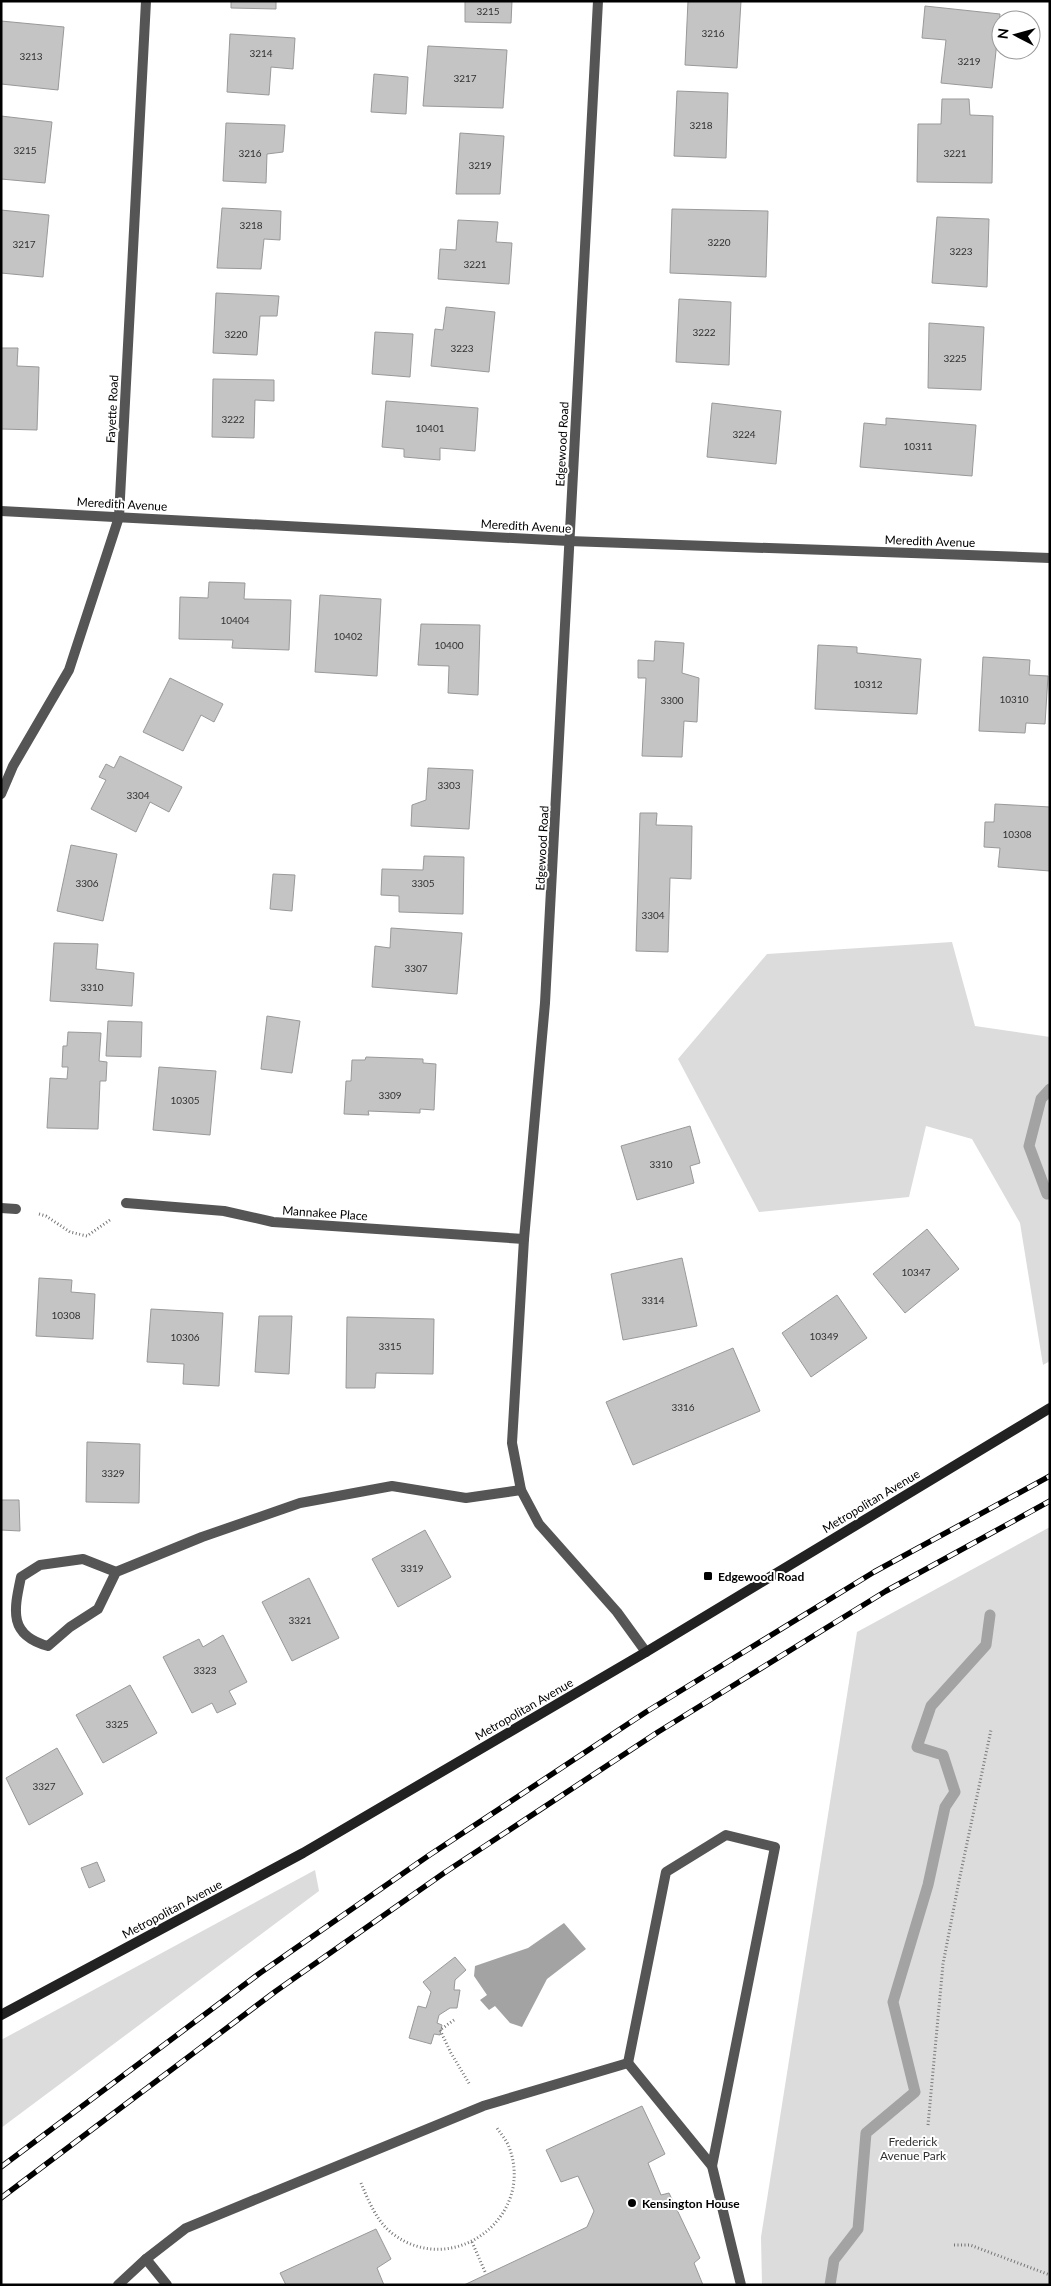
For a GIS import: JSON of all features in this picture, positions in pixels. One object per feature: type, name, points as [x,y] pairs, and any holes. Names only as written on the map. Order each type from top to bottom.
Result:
[{"type":"main road","name":"Metropolitan Avenue","points":[[1,2016],[303,1853],[646,1652],[1050,1408]]},
{"type":"street","name":"Fayette Road","points":[[1,794],[13,766],[69,670],[119,517],[146,1]]},
{"type":"street","name":"Edgewood Road","points":[[598,1],[545,1003],[524,1240],[512,1443],[521,1490],[539,1524],[617,1612],[646,1652]]},
{"type":"street","name":"Meredith Avenue","points":[[1,510],[569,541],[1050,558]]},
{"type":"street","name":"Mannakee Place","points":[[126,1203],[224,1211],[273,1222],[524,1240]]},
{"type":"street","points":[[1,1208],[16,1209]]},
{"type":"street","points":[[116,1572],[83,1559],[40,1565],[21,1577],[15,1606],[18,1625],[32,1642],[48,1646],[70,1627],[98,1609],[116,1572],[202,1537],[300,1503],[392,1486],[466,1498],[521,1490]]},
{"type":"street","points":[[628,2063],[666,1872],[726,1835],[775,1847],[712,2166],[741,2285]]},
{"type":"street","points":[[628,2063],[712,2166]]},
{"type":"street","points":[[118,2285],[146,2259],[186,2228],[474,2109],[628,2063]]},
{"type":"street","points":[[146,2259],[168,2285]]},
{"type":"path","points":[[16,1209],[46,1216],[70,1232],[87,1236],[103,1226],[126,1203]]},
{"type":"path","points":[[928,2125],[943,1964],[958,1881],[992,1730]]},
{"type":"path","points":[[451,2053],[440,2030],[454,2020]]},
{"type":"path","points":[[370,2206],[392,2234],[410,2244],[429,2249],[448,2249],[472,2242],[496,2224],[508,2205],[514,2168],[509,2147]]},
{"type":"path","points":[[472,2242],[486,2274]]},
{"type":"path","points":[[954,2245],[970,2245],[1050,2275]]},
{"type":"green space","points":[[952,942],[975,1026],[1050,1037],[1050,1361],[1043,1365],[1020,1223],[972,1139],[926,1126],[909,1197],[759,1212],[678,1059],[767,954]]},
{"type":"green space","name":"Frederick Avenue Park","points":[[1050,1527],[1050,2285],[762,2285],[761,2237],[857,1632]]},
{"type":"green space","points":[[315,1870],[319,1891],[1,2128],[1,2040]]},
{"type":"shaded area","points":[[564,1923],[586,1949],[547,1979],[522,2027],[510,2023],[495,2006],[489,2010],[480,2000],[487,1995],[474,1976],[475,1966],[528,1948]]},
{"type":"building","points":[[231,1],[276,1],[276,9],[231,8]]},
{"type":"building","points":[[465,1],[512,1],[511,23],[465,22]]},
{"type":"building","points":[[688,1],[741,1],[737,68],[685,65]]},
{"type":"building","points":[[925,6],[991,13],[991,60],[995,60],[992,88],[941,83],[946,40],[922,38]]},
{"type":"building","points":[[1,21],[64,27],[58,90],[1,84]]},
{"type":"building","points":[[230,34],[295,38],[293,69],[271,67],[269,95],[227,92]]},
{"type":"building","points":[[428,46],[507,50],[503,108],[423,106]]},
{"type":"building","points":[[374,74],[408,77],[406,114],[371,112]]},
{"type":"building","points":[[677,91],[728,93],[726,158],[674,156]]},
{"type":"building","points":[[942,99],[969,99],[970,115],[993,116],[992,183],[917,182],[918,124],[941,124]]},
{"type":"building","points":[[1,116],[52,122],[45,183],[1,179]]},
{"type":"building","points":[[226,123],[285,125],[283,152],[267,154],[266,183],[223,181]]},
{"type":"building","points":[[460,133],[504,136],[500,194],[456,194]]},
{"type":"building","points":[[222,208],[281,211],[280,240],[264,239],[261,269],[217,268]]},
{"type":"building","points":[[672,209],[768,211],[766,277],[670,273]]},
{"type":"building","points":[[1,210],[49,215],[43,277],[1,273]]},
{"type":"building","points":[[937,217],[989,219],[987,287],[932,283]]},
{"type":"building","points":[[458,220],[498,222],[496,242],[512,243],[509,284],[438,279],[440,249],[456,250]]},
{"type":"building","points":[[216,293],[279,296],[277,316],[260,316],[257,355],[213,353]]},
{"type":"building","points":[[679,299],[731,302],[729,365],[676,362]]},
{"type":"building","points":[[446,307],[495,312],[489,372],[431,366],[435,329],[443,330]]},
{"type":"building","points":[[929,323],[984,327],[981,390],[928,388]]},
{"type":"building","points":[[375,332],[413,334],[410,377],[372,374]]},
{"type":"building","points":[[1,348],[18,348],[17,366],[39,367],[37,430],[1,429]]},
{"type":"building","points":[[213,379],[274,380],[274,401],[255,400],[254,438],[212,437]]},
{"type":"building","points":[[386,401],[478,408],[475,451],[440,448],[440,460],[404,457],[404,449],[382,447]]},
{"type":"building","points":[[712,403],[781,411],[776,464],[707,457]]},
{"type":"building","points":[[886,418],[976,425],[972,476],[860,467],[864,423],[886,425]]},
{"type":"building","points":[[209,582],[245,583],[244,599],[291,600],[289,650],[232,648],[233,640],[179,639],[180,597],[208,598]]},
{"type":"building","points":[[320,595],[381,599],[377,676],[315,672]]},
{"type":"building","points":[[421,624],[480,625],[478,695],[448,693],[449,666],[418,665]]},
{"type":"building","points":[[655,641],[684,643],[682,673],[699,678],[697,722],[684,721],[682,757],[642,756],[646,678],[638,678],[638,660],[654,661]]},
{"type":"building","points":[[818,645],[857,647],[857,653],[921,659],[917,714],[815,709]]},
{"type":"building","points":[[983,657],[1030,660],[1029,675],[1048,676],[1045,724],[1026,723],[1025,733],[979,731]]},
{"type":"building","points":[[170,678],[223,704],[214,722],[201,715],[183,751],[143,732]]},
{"type":"building","points":[[120,756],[182,787],[169,812],[150,802],[136,832],[91,809],[106,780],[99,777],[106,764],[114,768]]},
{"type":"building","points":[[428,768],[473,770],[469,829],[411,826],[412,805],[426,800]]},
{"type":"building","points":[[995,804],[1050,807],[1050,871],[998,867],[1000,848],[984,847],[985,822],[994,822]]},
{"type":"building","points":[[640,813],[657,813],[656,825],[692,826],[691,879],[670,878],[668,952],[636,951]]},
{"type":"building","points":[[71,845],[117,854],[103,921],[57,911]]},
{"type":"building","points":[[424,856],[464,857],[463,914],[399,912],[399,896],[381,895],[382,869],[423,870]]},
{"type":"building","points":[[273,874],[295,875],[292,911],[270,909]]},
{"type":"building","points":[[391,928],[462,933],[457,994],[372,987],[375,946],[390,948]]},
{"type":"building","points":[[54,943],[98,944],[96,969],[134,973],[132,1006],[50,1001]]},
{"type":"building","points":[[267,1016],[300,1021],[292,1073],[261,1069]]},
{"type":"building","points":[[108,1021],[142,1022],[141,1057],[106,1056]]},
{"type":"building","points":[[68,1032],[101,1033],[99,1061],[107,1062],[106,1081],[100,1081],[98,1129],[47,1128],[50,1078],[67,1079],[68,1067],[62,1067],[63,1046],[67,1046]]},
{"type":"building","points":[[366,1057],[423,1059],[423,1063],[436,1064],[434,1110],[420,1109],[420,1113],[368,1111],[369,1115],[344,1114],[346,1081],[351,1081],[352,1060],[365,1060]]},
{"type":"building","points":[[159,1067],[216,1071],[210,1135],[153,1130]]},
{"type":"building","points":[[690,1126],[700,1163],[690,1166],[694,1183],[637,1200],[621,1146]]},
{"type":"building","points":[[927,1229],[959,1269],[905,1313],[873,1274]]},
{"type":"building","points":[[682,1258],[697,1326],[623,1340],[611,1274]]},
{"type":"building","points":[[39,1278],[72,1280],[71,1292],[95,1294],[93,1339],[36,1336]]},
{"type":"building","points":[[837,1295],[867,1338],[811,1377],[782,1333]]},
{"type":"building","points":[[151,1309],[223,1313],[219,1386],[183,1384],[184,1364],[147,1362]]},
{"type":"building","points":[[259,1316],[292,1316],[289,1374],[255,1372]]},
{"type":"building","points":[[347,1317],[434,1319],[433,1374],[376,1373],[375,1388],[346,1388]]},
{"type":"building","points":[[733,1348],[760,1411],[633,1465],[606,1402]]},
{"type":"building","points":[[87,1442],[140,1444],[139,1503],[86,1502]]},
{"type":"building","points":[[1,1500],[19,1500],[20,1531],[1,1530]]},
{"type":"building","points":[[425,1530],[451,1577],[398,1607],[372,1559]]},
{"type":"building","points":[[309,1578],[339,1638],[292,1661],[262,1602]]},
{"type":"building","points":[[223,1635],[247,1682],[229,1691],[236,1704],[217,1713],[212,1703],[192,1713],[163,1657],[199,1639],[203,1647]]},
{"type":"building","points":[[130,1685],[157,1733],[103,1763],[76,1715]]},
{"type":"building","points":[[57,1748],[83,1794],[29,1825],[6,1778]]},
{"type":"building","points":[[97,1862],[105,1881],[89,1888],[81,1868]]},
{"type":"building","points":[[455,1957],[466,1970],[455,1980],[454,1990],[460,1990],[457,2008],[450,2008],[439,2015],[437,2023],[442,2025],[440,2035],[434,2034],[431,2044],[409,2038],[418,2006],[426,2008],[431,1992],[423,1982]]},
{"type":"building","name":"Kensington House","points":[[642,2106],[665,2154],[648,2163],[661,2195],[669,2193],[700,2258],[694,2263],[703,2285],[464,2285],[587,2227],[594,2211],[578,2176],[561,2182],[546,2150]]},
{"type":"building","points":[[376,2229],[391,2259],[377,2268],[384,2285],[286,2285],[280,2273]]},
{"type":"waterway","points":[[1047,1194],[1029,1146],[1041,1099],[1050,1089]]},
{"type":"waterway","points":[[830,2285],[834,2260],[858,2229],[866,2133],[915,2092],[893,2002],[928,1885],[945,1807],[955,1792],[943,1755],[917,1747],[931,1706],[986,1645],[990,1615]]},
{"type":"railway","points":[[1,2167],[260,1973],[428,1856],[646,1712],[874,1572],[1050,1476]]},
{"type":"railway","points":[[1,2198],[276,1991],[444,1873],[658,1732],[886,1591],[1050,1501]]},
{"type":"place","name":"Edgewood Road","points":[[708,1576]]},
{"type":"place","name":"Kensington House","points":[[632,2203]]}]
